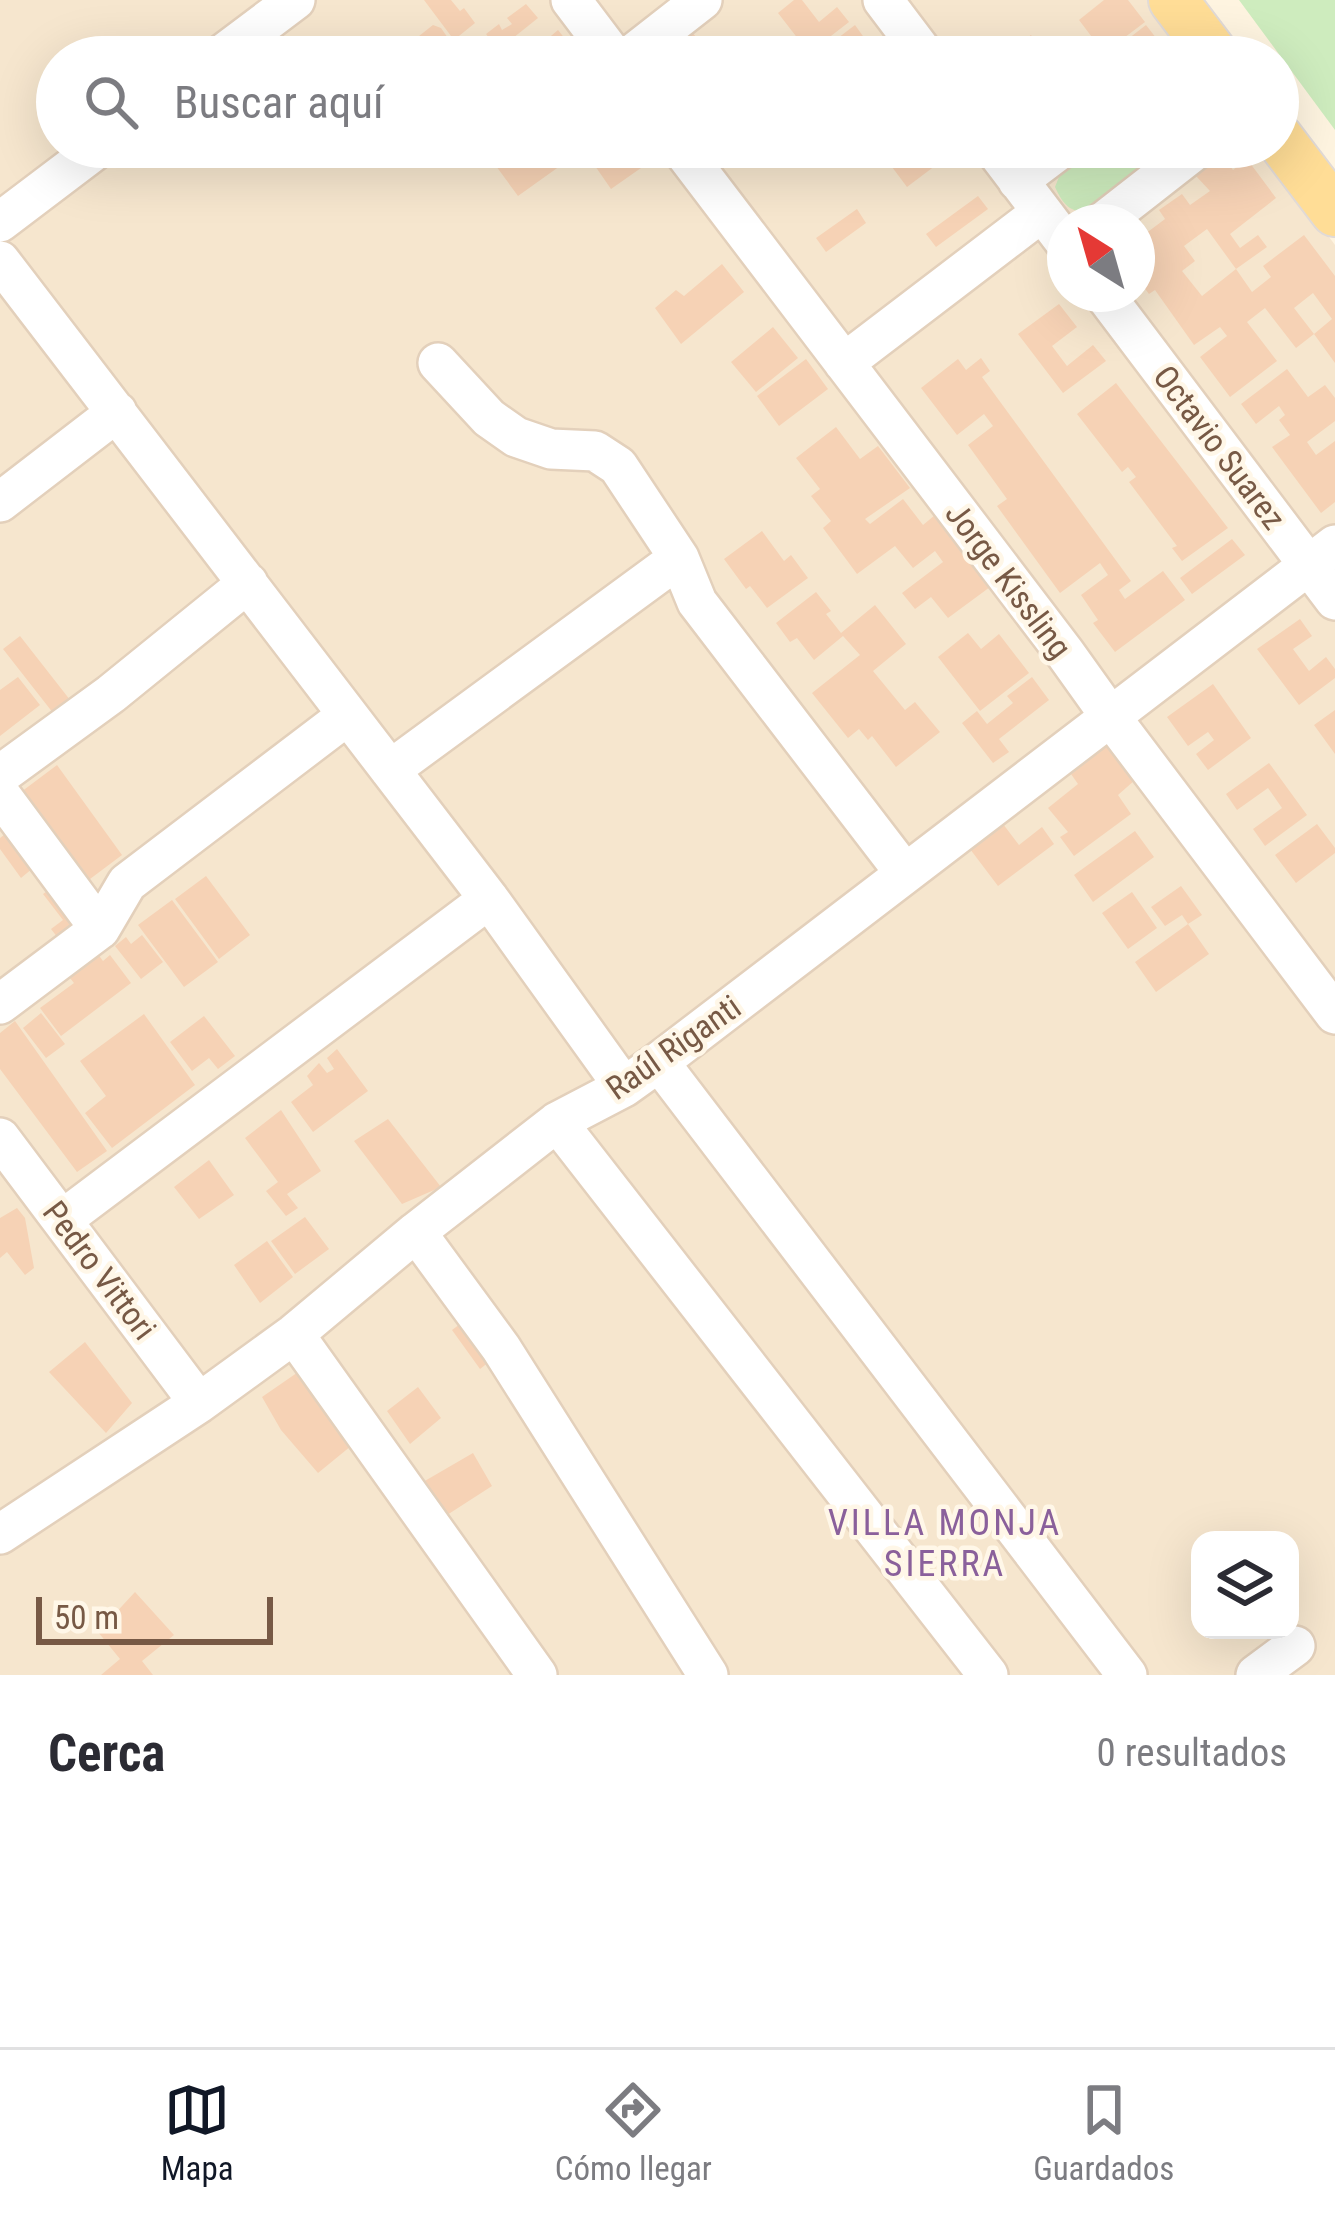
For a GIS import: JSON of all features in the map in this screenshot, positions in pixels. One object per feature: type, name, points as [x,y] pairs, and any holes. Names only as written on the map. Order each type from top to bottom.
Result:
[{"type":"main road","points":[[1172,0],[1191,36]]},
{"type":"main road","points":[[1299,165],[1335,212]]},
{"type":"street","points":[[571,0],[598,36]]},
{"type":"street","points":[[656,36],[702,0]]},
{"type":"street","points":[[884,0],[911,36]]},
{"type":"street","points":[[241,36],[273,6]]},
{"type":"street","points":[[0,222],[71,168]]},
{"type":"street","name":"Jorge Kissling","points":[[696,168],[1335,1015]]},
{"type":"street","points":[[1008,168],[1047,218]]},
{"type":"street","points":[[1018,181],[1035,168]]},
{"type":"street","points":[[1125,204],[1172,168]]},
{"type":"street","points":[[844,364],[1047,232]]},
{"type":"street","points":[[0,261],[489,899],[625,1087]]},
{"type":"street","name":"Octavio Suarez","points":[[1119,312],[1322,555],[1335,601]]},
{"type":"street","points":[[438,363],[489,418],[517,437],[550,448],[595,451],[618,466],[679,558],[697,602],[904,872]]},
{"type":"street","points":[[0,502],[118,412]]},
{"type":"street","name":"Raúl Riganti","points":[[0,1534],[199,1403],[294,1334],[557,1122],[625,1087],[659,1062],[1322,555]]},
{"type":"street","points":[[390,770],[679,558]]},
{"type":"street","points":[[0,775],[248,584]]},
{"type":"street","points":[[0,1004],[100,929],[128,884],[348,715]]},
{"type":"street","points":[[0,794],[100,929]]},
{"type":"street","points":[[62,1220],[489,899]]},
{"type":"street","points":[[659,1062],[1127,1675]]},
{"type":"street","points":[[557,1122],[988,1675]]},
{"type":"street","name":"Pedro Vittori","points":[[4,1152],[62,1220],[199,1403]]},
{"type":"street","points":[[416,1232],[501,1348],[708,1675]]},
{"type":"street","points":[[294,1334],[537,1675]]},
{"type":"street","points":[[1256,1675],[1295,1646]]},
{"type":"shaded area","points":[[0,0],[1153,0],[1180,36],[36,36],[36,168],[1278,168],[1335,245],[1335,1675],[0,1675]]},
{"type":"green space","points":[[1239,0],[1335,0],[1335,130],[1299,81],[1299,36],[1266,36]]},
{"type":"green space","points":[[1066,168],[1148,168],[1102,204],[1065,204],[1055,187]]},
{"type":"building","points":[[424,0],[451,0],[475,23],[459,36],[451,36]]},
{"type":"building","points":[[794,0],[802,0],[819,22],[837,7],[849,22],[831,36],[796,36],[778,13]]},
{"type":"building","points":[[1104,0],[1128,0],[1145,22],[1126,36],[1091,36],[1079,20]]},
{"type":"building","points":[[526,4],[538,18],[516,36],[488,36],[499,24],[502,30],[512,24],[507,18]]},
{"type":"building","points":[[433,25],[447,36],[419,36]]},
{"type":"building","points":[[855,25],[863,36],[841,36]]},
{"type":"building","points":[[1146,25],[1155,36],[1132,36]]},
{"type":"building","points":[[497,168],[557,168],[518,196]]},
{"type":"building","points":[[596,168],[641,168],[611,189]]},
{"type":"building","points":[[893,168],[932,168],[907,187]]},
{"type":"building","points":[[1207,168],[1254,168],[1276,198],[1230,234],[1240,248],[1258,235],[1267,247],[1236,269],[1252,292],[1271,277],[1263,266],[1304,235],[1335,276],[1335,363],[1314,334],[1296,348],[1265,308],[1247,322],[1277,361],[1230,397],[1200,357],[1227,336],[1220,327],[1194,345],[1155,290],[1155,226],[1165,219],[1159,210],[1182,194],[1190,205],[1210,191],[1196,176]],"holes":[[[1207,229],[1236,269],[1202,296],[1182,271],[1195,261],[1184,246]],[[1313,293],[1332,319],[1314,334],[1294,308]]]},
{"type":"building","points":[[978,196],[988,209],[936,247],[926,234]]},
{"type":"building","points":[[857,209],[866,223],[826,252],[816,238]]},
{"type":"building","points":[[722,264],[744,292],[681,344],[655,308],[676,290],[684,296]]},
{"type":"building","points":[[1048,312],[1065,312],[1077,327],[1052,346],[1067,366],[1093,345],[1106,361],[1063,393],[1018,334]]},
{"type":"building","points":[[773,327],[798,358],[756,392],[731,362]]},
{"type":"building","points":[[981,358],[990,371],[982,377],[1131,581],[1119,590],[1125,599],[1163,571],[1185,600],[1115,652],[1093,623],[1098,620],[1081,595],[1108,575],[1100,563],[1060,593],[997,506],[1007,499],[968,445],[993,426],[984,414],[957,435],[921,388],[958,359],[966,370]]},
{"type":"building","points":[[806,359],[828,389],[779,426],[757,396]]},
{"type":"building","points":[[1287,369],[1308,397],[1325,385],[1335,398],[1335,421],[1307,442],[1316,455],[1335,441],[1335,502],[1321,513],[1272,447],[1290,435],[1279,420],[1285,415],[1279,406],[1256,424],[1241,404]]},
{"type":"building","points":[[1116,383],[1228,528],[1182,561],[1172,548],[1177,546],[1129,482],[1136,477],[1128,467],[1122,472],[1077,414]]},
{"type":"building","points":[[836,427],[860,459],[878,446],[910,488],[865,519],[870,524],[903,499],[923,525],[935,515],[990,587],[948,618],[931,597],[915,609],[902,593],[943,562],[935,551],[913,568],[895,546],[857,574],[823,528],[831,521],[811,496],[820,489],[796,458]]},
{"type":"building","points":[[762,531],[784,561],[791,555],[808,578],[767,608],[724,559]]},
{"type":"building","points":[[1232,539],[1245,555],[1192,594],[1180,578]]},
{"type":"building","points":[[816,592],[841,633],[875,605],[906,644],[873,671],[905,710],[915,702],[940,732],[896,767],[872,736],[868,740],[859,729],[848,738],[812,693],[860,655],[843,636],[814,660],[797,638],[790,642],[776,623]]},
{"type":"building","points":[[1300,619],[1312,636],[1293,649],[1309,671],[1326,657],[1335,678],[1299,705],[1257,649]]},
{"type":"building","points":[[968,633],[981,649],[999,634],[1029,673],[980,711],[938,657]]},
{"type":"building","points":[[20,636],[74,705],[57,718],[3,649]]},
{"type":"building","points":[[18,677],[40,705],[0,736],[0,690]]},
{"type":"building","points":[[1032,677],[1049,700],[999,739],[1009,752],[993,763],[962,723],[977,711],[987,724],[1013,703],[1007,696]]},
{"type":"building","points":[[1213,684],[1251,738],[1208,770],[1196,754],[1214,740],[1208,732],[1188,746],[1167,717]]},
{"type":"building","points":[[1335,710],[1335,754],[1314,725]]},
{"type":"building","points":[[1108,745],[1135,780],[1118,795],[1131,814],[1074,856],[1060,837],[1068,832],[1048,808],[1078,784],[1071,774]]},
{"type":"building","points":[[1269,763],[1307,815],[1265,846],[1253,829],[1282,808],[1268,788],[1237,810],[1226,794]]},
{"type":"building","points":[[57,765],[122,855],[86,882],[21,792]]},
{"type":"building","points":[[1003,824],[1019,845],[1042,827],[1054,844],[998,886],[970,849]]},
{"type":"building","points":[[1317,824],[1335,853],[1296,883],[1275,855]]},
{"type":"building","points":[[13,828],[39,863],[21,878],[0,849],[0,838]]},
{"type":"building","points":[[1135,831],[1154,857],[1093,902],[1074,875]]},
{"type":"building","points":[[206,876],[250,935],[219,959],[175,899]]},
{"type":"building","points":[[56,885],[82,920],[58,938],[51,929],[63,920],[43,894]]},
{"type":"building","points":[[1181,886],[1202,915],[1188,924],[1182,915],[1165,926],[1151,907]]},
{"type":"building","points":[[1132,892],[1157,928],[1128,949],[1102,913]]},
{"type":"building","points":[[172,900],[218,962],[184,987],[138,925]]},
{"type":"building","points":[[1188,924],[1209,954],[1156,992],[1135,962]]},
{"type":"building","points":[[142,935],[163,962],[141,979],[115,946],[126,937],[131,944]]},
{"type":"building","points":[[91,945],[103,961],[110,955],[131,983],[61,1036],[40,1008],[74,983],[62,968]]},
{"type":"building","points":[[41,1013],[65,1044],[46,1058],[23,1028]]},
{"type":"building","points":[[144,1014],[195,1085],[112,1148],[85,1113],[106,1096],[80,1061]]},
{"type":"building","points":[[204,1016],[235,1056],[218,1069],[209,1058],[192,1071],[170,1042]]},
{"type":"building","points":[[15,1021],[107,1151],[77,1172],[0,1069],[0,1033]]},
{"type":"building","points":[[337,1049],[368,1091],[313,1132],[291,1102],[313,1085],[307,1076],[319,1063],[327,1073],[334,1069],[327,1058]]},
{"type":"building","points":[[281,1110],[321,1171],[287,1194],[298,1208],[286,1216],[266,1191],[278,1182],[245,1138]]},
{"type":"building","points":[[388,1119],[441,1187],[402,1204],[354,1141]]},
{"type":"building","points":[[209,1160],[234,1195],[199,1219],[174,1187]]},
{"type":"building","points":[[17,1208],[25,1218],[34,1268],[25,1275],[7,1252],[0,1258],[0,1218]]},
{"type":"building","points":[[305,1217],[329,1249],[295,1274],[271,1241]]},
{"type":"building","points":[[267,1241],[293,1277],[260,1303],[234,1265]]},
{"type":"building","points":[[468,1318],[494,1358],[480,1369],[452,1330]]},
{"type":"building","points":[[85,1342],[132,1403],[106,1433],[49,1372]]},
{"type":"building","points":[[304,1368],[351,1446],[318,1473],[281,1430],[262,1397]]},
{"type":"building","points":[[418,1387],[441,1418],[410,1444],[387,1411]]},
{"type":"building","points":[[473,1453],[492,1486],[447,1515],[423,1482]]},
{"type":"building","points":[[135,1592],[174,1635],[142,1661],[153,1675],[101,1675],[120,1659],[98,1632]]},
{"type":"district","name":"VILLA MONJA SIERRA","points":[[945,1542]]}]
